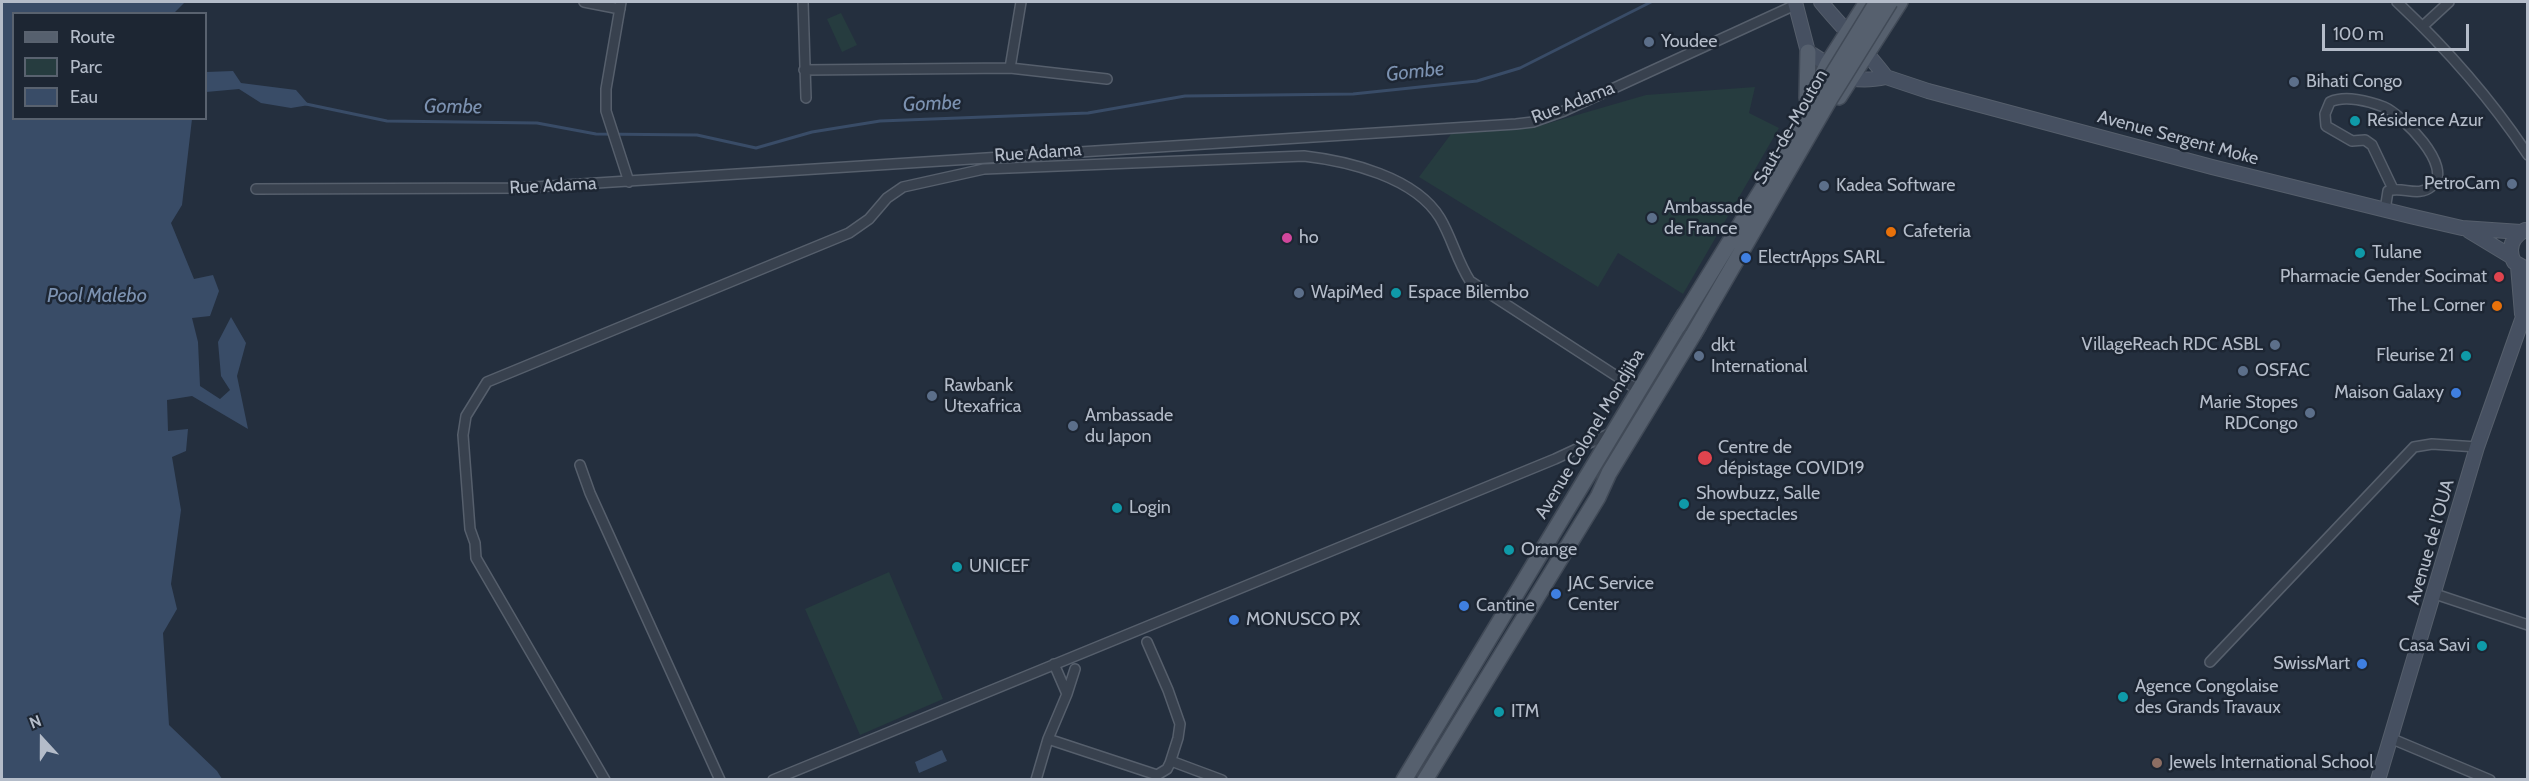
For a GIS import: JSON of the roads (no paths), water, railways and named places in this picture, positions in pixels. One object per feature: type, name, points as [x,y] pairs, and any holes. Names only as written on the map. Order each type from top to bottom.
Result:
[{"type":"main road","points":[[1808,52],[1828,63],[1850,80],[1874,80],[1886,77],[1868,52],[1847,33],[1821,2]]},
{"type":"main road","name":"Saut-de-Mouton","points":[[1678,326],[1877,2]]},
{"type":"main road","name":"Saut-de-Mouton","points":[[1693,335],[1831,97],[1890,2]]},
{"type":"main road","name":"Avenue Colonel Mondjiba","points":[[1425,780],[1811,141],[1900,2]]},
{"type":"main road","points":[[1795,3],[1808,52],[1807,107]]},
{"type":"main road","points":[[1864,7],[1885,26]]},
{"type":"main road","name":"Avenue Colonel Mondjiba","points":[[1404,780],[1678,326],[1807,107],[1828,63],[1864,7]]},
{"type":"main road","name":"Avenue Sergent Moke","points":[[1886,77],[1928,91],[2212,168],[2385,210],[2462,228],[2524,231]]},
{"type":"main road","points":[[1815,90],[1836,102]]},
{"type":"main road","name":"Avenue Sergent Moke","points":[[2462,228],[2519,264]]},
{"type":"main road","points":[[2519,264],[2512,243],[2524,231]]},
{"type":"main road","name":"Avenue de l’OUA","points":[[2378,780],[2477,447],[2525,309],[2519,264]]},
{"type":"main road","points":[[1613,432],[1628,442]]},
{"type":"street","points":[[584,2],[621,5],[606,89],[606,111],[629,182]]},
{"type":"street","points":[[803,2],[806,98]]},
{"type":"street","points":[[1010,68],[1022,2]]},
{"type":"street","points":[[2397,2],[2423,26],[2503,119],[2528,155]]},
{"type":"street","points":[[2423,26],[2449,2]]},
{"type":"street","name":"Rue Adama","points":[[256,189],[519,188],[1533,122],[1564,111],[1795,3]]},
{"type":"street","points":[[804,70],[1010,68],[1107,79]]},
{"type":"street","points":[[2385,210],[2388,191],[2393,189],[2416,193],[2432,187],[2436,181],[2436,165],[2419,136],[2410,126],[2385,108],[2348,98],[2330,102],[2325,114],[2326,126],[2352,141],[2365,141],[2372,145],[2393,189]]},
{"type":"street","points":[[605,780],[476,558],[475,543],[470,529],[468,483],[464,459],[463,435],[466,416],[487,382],[849,233],[869,219],[887,198],[903,187],[984,170],[1304,156],[1339,160],[1407,187],[1424,199],[1438,216],[1460,266],[1470,281],[1638,390]]},
{"type":"street","points":[[773,780],[1555,459],[1613,432]]},
{"type":"street","points":[[2210,663],[2414,447],[2432,444],[2477,447]]},
{"type":"street","points":[[580,465],[590,493],[720,780]]},
{"type":"street","points":[[2435,594],[2528,625]]},
{"type":"street","points":[[1048,739],[1157,775],[1167,769],[1178,738],[1180,724],[1147,642]]},
{"type":"street","points":[[1054,664],[1067,694]]},
{"type":"street","points":[[1036,780],[1048,739],[1075,669]]},
{"type":"street","points":[[2390,738],[2490,780]]},
{"type":"street","points":[[1171,761],[1222,780]]},
{"type":"water","name":"Pool Malebo","points":[[2,2],[185,2],[175,12],[12,12],[12,120],[192,120],[182,205],[171,223],[194,279],[213,275],[219,291],[210,316],[192,318],[198,342],[200,386],[220,399],[230,390],[221,376],[218,342],[231,317],[246,343],[237,376],[248,429],[192,396],[167,400],[168,431],[188,429],[186,451],[172,457],[181,510],[171,584],[177,609],[163,633],[169,725],[217,771],[222,779],[2,779]]},
{"type":"water","points":[[233,71],[241,83],[296,90],[309,105],[291,108],[261,103],[239,89],[207,92],[207,72]]},
{"type":"water","points":[[942,750],[947,761],[919,773],[915,762]]},
{"type":"waterway","name":"Gombe","points":[[306,104],[387,121],[537,123],[596,134],[697,135],[756,148],[812,132],[880,121],[1088,113],[1185,96],[1353,94],[1477,81],[1520,68],[1651,2]]},
{"type":"place","name":"Youdee","points":[[1649,42]]},
{"type":"place","name":"Bihati Congo","points":[[2294,82]]},
{"type":"place","name":"Résidence Azur","points":[[2355,121]]},
{"type":"place","name":"PetroCam","points":[[2512,184]]},
{"type":"place","name":"Kadea Software","points":[[1824,186]]},
{"type":"place","name":"Ambassade de France","points":[[1652,218]]},
{"type":"place","name":"Cafeteria","points":[[1891,232]]},
{"type":"place","name":"ho","points":[[1287,238]]},
{"type":"place","name":"Tulane","points":[[2360,253]]},
{"type":"place","name":"ElectrApps SARL","points":[[1746,258]]},
{"type":"place","name":"Pharmacie Gender Socimat","points":[[2499,277]]},
{"type":"place","name":"WapiMed","points":[[1299,293]]},
{"type":"place","name":"Espace Bilembo","points":[[1396,293]]},
{"type":"place","name":"The L Corner","points":[[2497,306]]},
{"type":"place","name":"VillageReach RDC ASBL","points":[[2275,345]]},
{"type":"place","name":"dkt International","points":[[1699,356]]},
{"type":"place","name":"Fleurise 21","points":[[2466,356]]},
{"type":"place","name":"OSFAC","points":[[2243,371]]},
{"type":"place","name":"Maison Galaxy","points":[[2456,393]]},
{"type":"place","name":"Rawbank Utexafrica","points":[[932,396]]},
{"type":"place","name":"Marie Stopes RDCongo","points":[[2310,413]]},
{"type":"place","name":"Ambassade du Japon","points":[[1073,426]]},
{"type":"place","name":"Centre de dépistage COVID19","points":[[1705,458]]},
{"type":"place","name":"Showbuzz, Salle de spectacles","points":[[1684,504]]},
{"type":"place","name":"Login","points":[[1117,508]]},
{"type":"place","name":"Orange","points":[[1509,550]]},
{"type":"place","name":"UNICEF","points":[[957,567]]},
{"type":"place","name":"JAC Service Center","points":[[1556,594]]},
{"type":"place","name":"Cantine","points":[[1464,606]]},
{"type":"place","name":"MONUSCO PX","points":[[1234,620]]},
{"type":"place","name":"Casa Savi","points":[[2482,646]]},
{"type":"place","name":"SwissMart","points":[[2362,664]]},
{"type":"place","name":"Agence Congolaise des Grands Travaux","points":[[2123,697]]},
{"type":"place","name":"ITM","points":[[1499,712]]},
{"type":"place","name":"Jewels International School","points":[[2157,763]]}]
